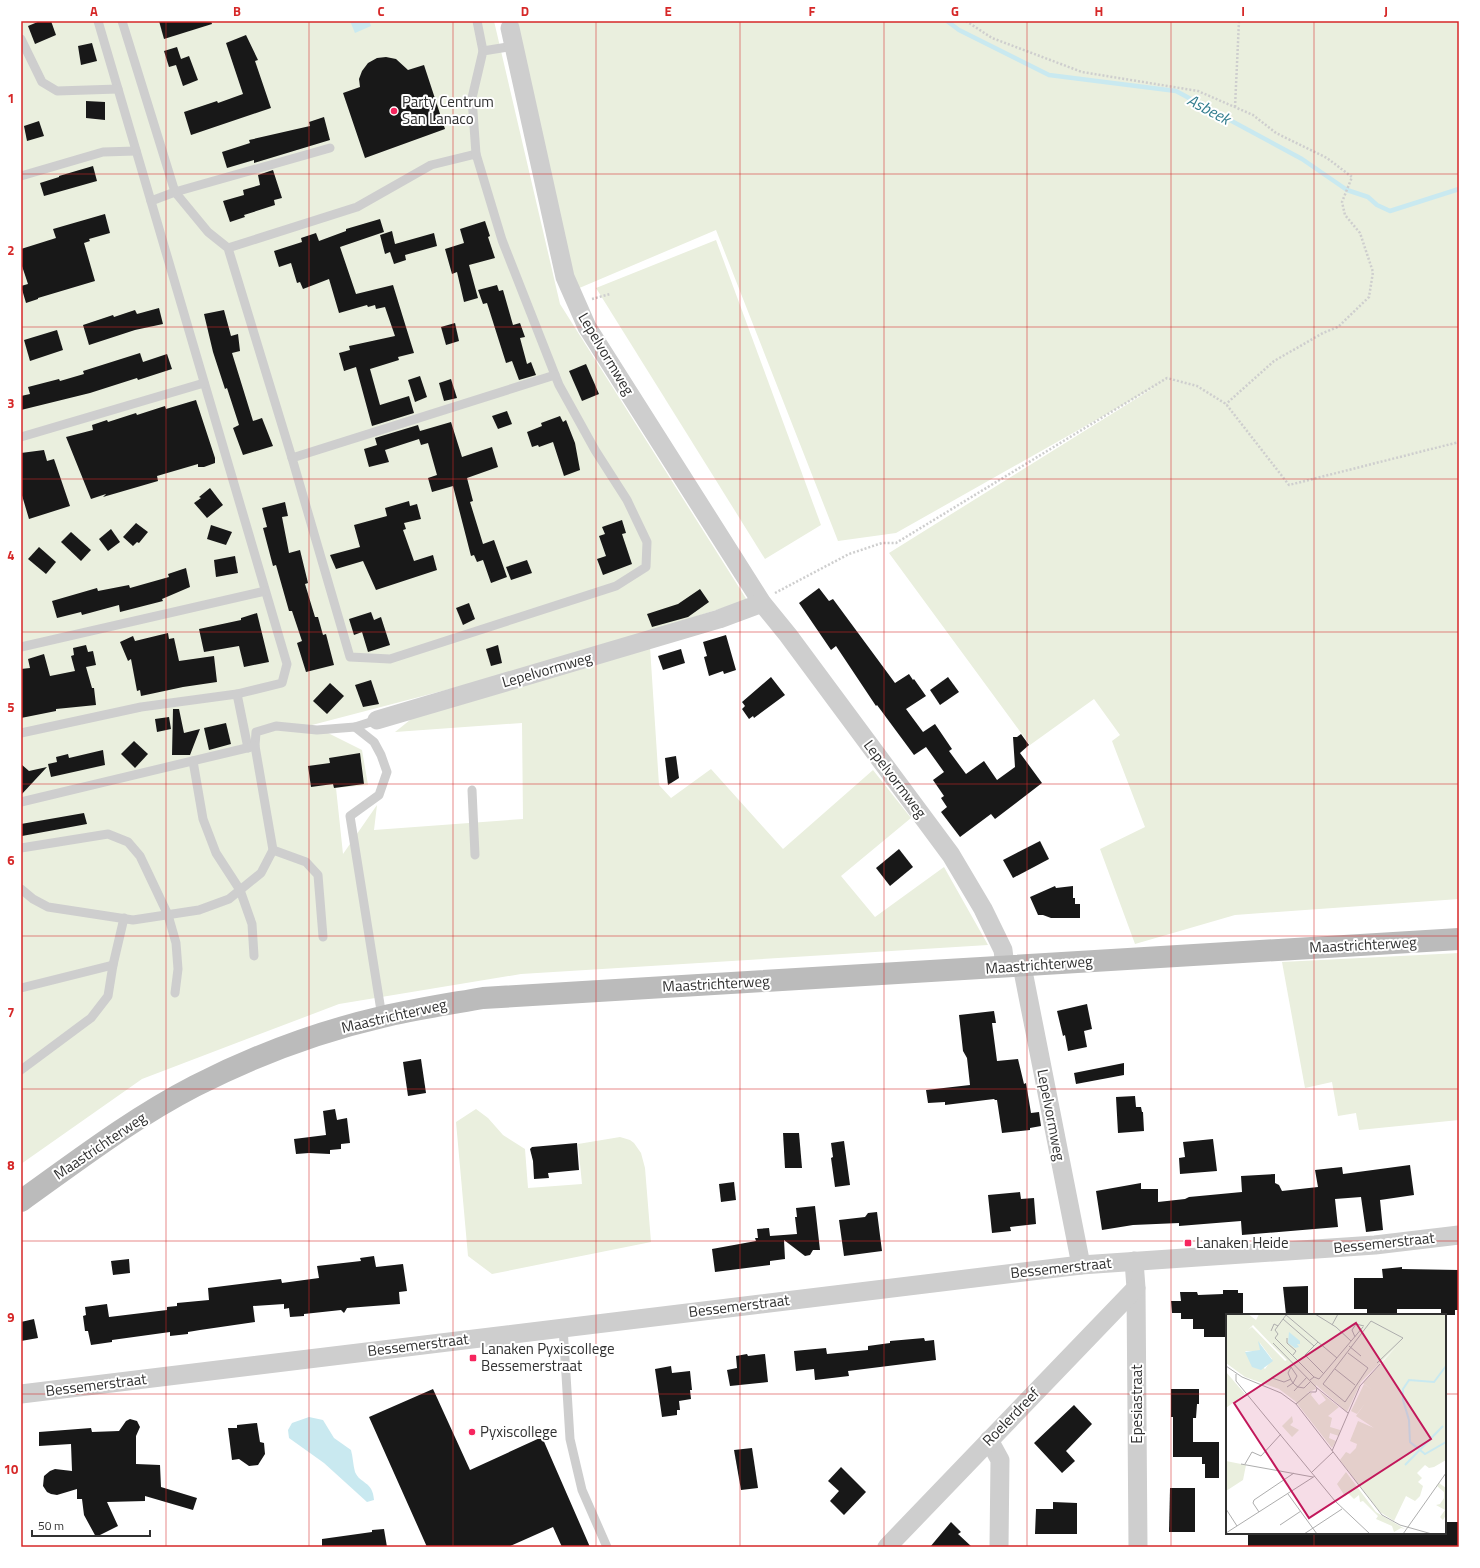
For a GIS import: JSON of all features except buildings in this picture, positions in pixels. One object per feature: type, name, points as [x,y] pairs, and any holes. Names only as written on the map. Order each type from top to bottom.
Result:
[{"type":"main road","name":"Maastrichterweg","points":[[21,1201],[108,1139],[194,1086],[253,1059],[298,1041],[382,1017],[483,998],[1459,939]]},
{"type":"street","name":"Lepelvormweg","points":[[512,37],[564,276],[587,327],[762,603],[788,635],[951,855],[983,909],[1003,950],[1013,966],[1081,1265]]},
{"type":"street","name":"Lepelvormweg","points":[[377,720],[719,619],[762,603]]},
{"type":"street","name":"Bessemerstraat","points":[[21,1394],[1081,1265],[1375,1245],[1459,1235]]},
{"type":"street","name":"Epesiastraat","points":[[1134,1261],[1136,1288],[1138,1547]]},
{"type":"street","name":"Roelerdreef","points":[[887,1547],[1136,1288]]},
{"type":"street","points":[[989,1440],[1000,1460],[999,1547]]},
{"type":"lane","points":[[21,733],[141,707],[237,694],[282,683],[287,664],[98,21]]},
{"type":"lane","points":[[122,21],[175,192],[208,232],[228,248],[292,458],[350,657],[390,659],[616,586],[646,567],[647,542],[627,500],[596,450],[559,385],[502,240],[476,154],[472,98],[483,51],[477,21]]},
{"type":"lane","points":[[483,51],[512,37]]},
{"type":"lane","points":[[21,39],[42,82],[57,91],[118,89]]},
{"type":"lane","points":[[151,201],[175,192],[330,148]]},
{"type":"lane","points":[[21,176],[103,152],[136,151]]},
{"type":"lane","points":[[228,248],[357,207],[431,165],[476,154]]},
{"type":"lane","points":[[292,458],[555,375]]},
{"type":"lane","points":[[21,437],[204,383]]},
{"type":"lane","points":[[21,647],[266,590]]},
{"type":"lane","points":[[21,889],[33,899],[48,907],[133,920],[199,910],[229,899],[261,873],[273,850],[251,747],[237,694]]},
{"type":"lane","points":[[251,747],[256,732],[276,726],[317,730],[355,727],[377,720]]},
{"type":"lane","points":[[355,727],[374,742],[382,756],[387,772],[380,795],[350,816],[382,1017]]},
{"type":"lane","points":[[21,802],[251,747]]},
{"type":"lane","points":[[193,761],[203,819],[216,853],[240,890],[252,924],[254,956]]},
{"type":"lane","points":[[472,790],[475,855]]},
{"type":"lane","points":[[21,848],[108,834],[128,842],[140,856],[168,914],[176,944],[178,970],[175,993]]},
{"type":"lane","points":[[273,850],[306,862],[318,875],[323,937]]},
{"type":"lane","points":[[21,1070],[91,1018],[108,996],[113,965],[124,918]]},
{"type":"lane","points":[[21,988],[113,965]]},
{"type":"lane","points":[[563,1327],[570,1439],[582,1490],[606,1547]]},
{"type":"path","points":[[966,21],[992,38],[1082,72],[1198,92],[1253,115],[1276,133],[1328,158],[1352,177],[1342,202],[1345,215],[1360,233],[1373,272],[1369,297],[1338,327],[1323,333],[1274,361],[1226,404]]},
{"type":"path","points":[[1235,107],[1239,21]]},
{"type":"path","points":[[762,603],[776,592],[849,554],[882,543],[896,543],[1167,378],[1197,386],[1226,404],[1289,486],[1459,442]]},
{"type":"green space","points":[[21,21],[494,21],[560,304],[747,600],[564,659],[312,725],[362,750],[368,785],[336,788],[343,854],[377,805],[374,830],[523,819],[522,723],[395,732],[415,716],[650,647],[659,785],[671,798],[711,769],[783,849],[873,770],[911,818],[841,876],[875,917],[944,867],[988,945],[521,974],[339,1004],[142,1079],[21,1164]]},
{"type":"green space","points":[[507,21],[1459,21],[1459,899],[1235,915],[1135,944],[1100,849],[1145,827],[1112,741],[1120,735],[1094,699],[1030,745],[889,553],[1158,385],[896,533],[838,541],[716,230],[577,289]]},
{"type":"green space","points":[[716,240],[821,525],[765,559],[596,288]]},
{"type":"green space","points":[[1459,953],[1459,1120],[1359,1130],[1356,1113],[1338,1116],[1332,1082],[1305,1088],[1282,962]]},
{"type":"green space","points":[[476,1109],[488,1118],[503,1135],[525,1149],[528,1188],[582,1184],[578,1144],[620,1137],[634,1143],[641,1153],[645,1168],[651,1242],[492,1274],[468,1256],[456,1122]]},
{"type":"water","points":[[350,21],[369,21],[371,26],[355,33]]},
{"type":"water","points":[[309,1417],[323,1420],[334,1438],[351,1450],[355,1472],[360,1479],[369,1486],[374,1500],[367,1502],[324,1463],[289,1438],[288,1430],[292,1423]]},
{"type":"waterway","name":"Asbeek","points":[[947,21],[959,30],[1049,75],[1176,91],[1302,159],[1347,190],[1368,197],[1377,205],[1390,211],[1459,189]]},
{"type":"place","name":"Party Centrum San Lanaco","points":[[394,111]]},
{"type":"place","name":"Lanaken Heide","points":[[1188,1243]]},
{"type":"place","name":"Lanaken Pyxiscollege Bessemerstraat","points":[[473,1358]]},
{"type":"place","name":"Pyxiscollege","points":[[472,1432]]}]
